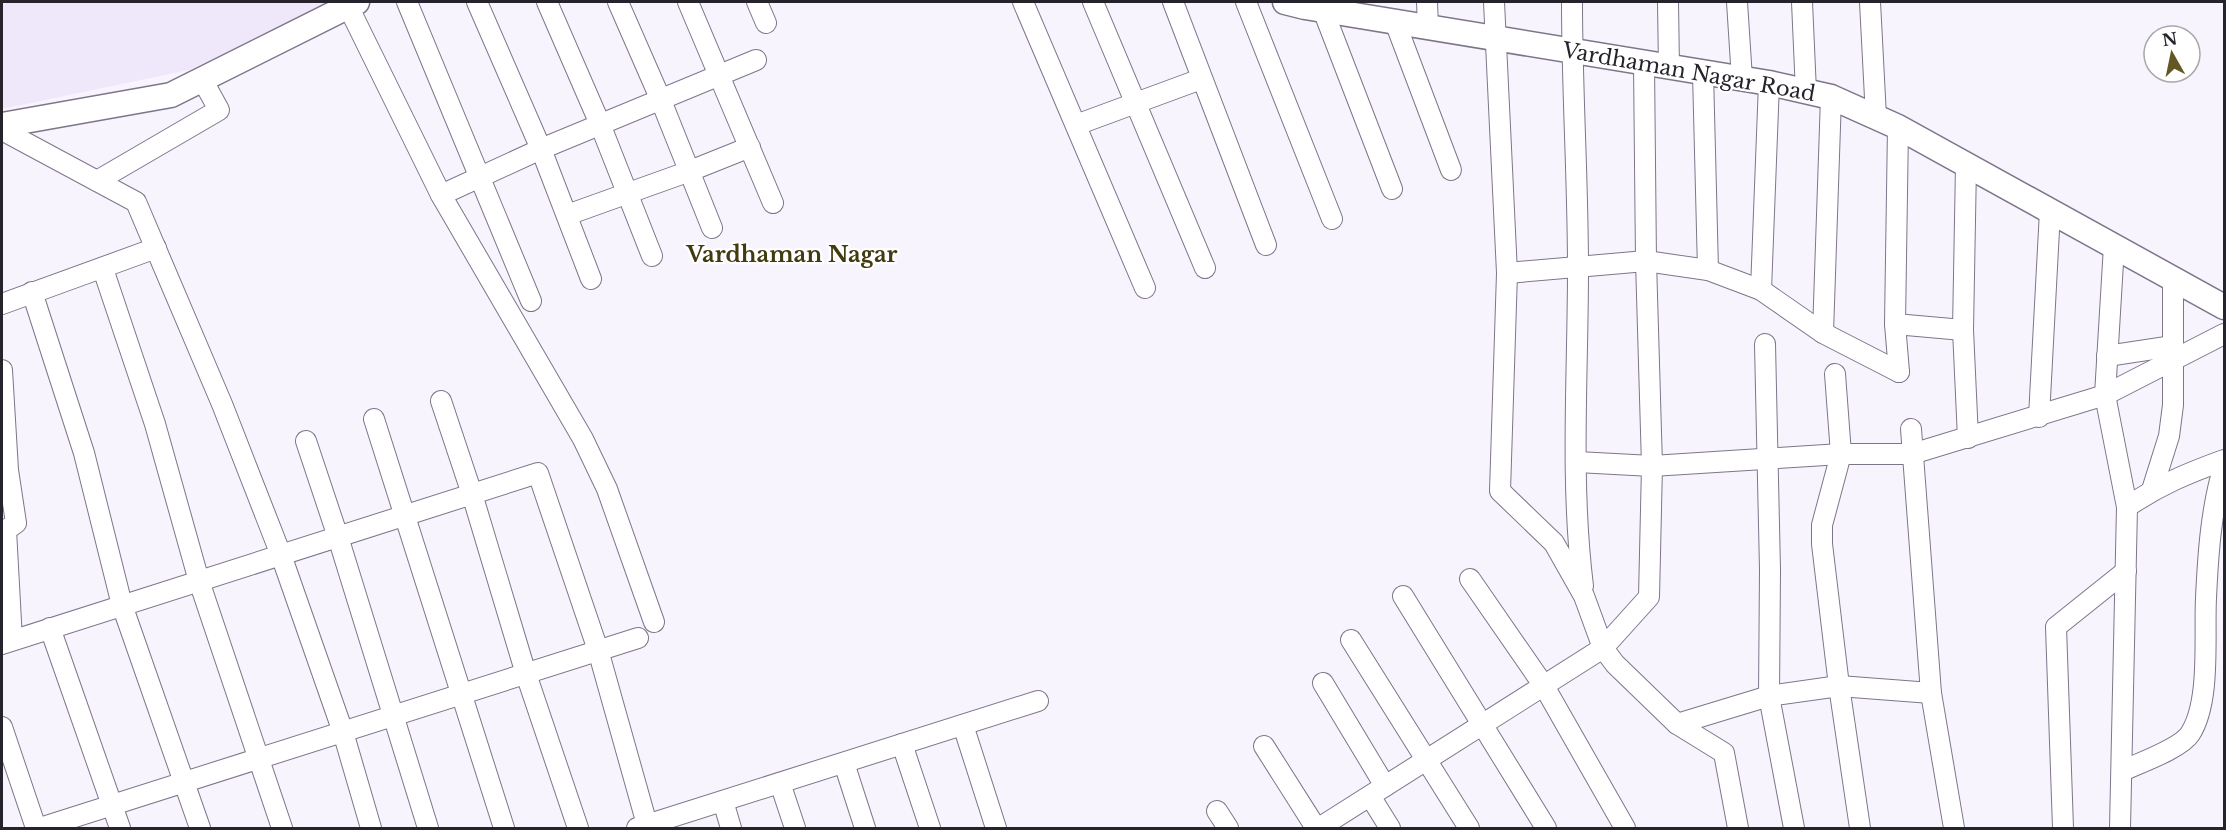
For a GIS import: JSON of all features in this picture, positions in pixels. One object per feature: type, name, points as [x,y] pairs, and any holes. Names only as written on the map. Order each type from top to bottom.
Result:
[{"type":"street","points":[[407,2],[531,301]]},
{"type":"street","points":[[477,2],[541,149],[591,279]]},
{"type":"street","points":[[548,2],[600,124],[652,256]]},
{"type":"street","points":[[618,2],[660,98],[712,228]]},
{"type":"street","points":[[688,2],[721,75],[773,203]]},
{"type":"street","points":[[757,2],[766,23]]},
{"type":"street","points":[[1023,2],[1145,288]]},
{"type":"street","points":[[1093,2],[1205,268]]},
{"type":"street","points":[[1173,2],[1266,246]]},
{"type":"street","points":[[1246,2],[1332,219]]},
{"type":"street","points":[[1427,2],[1428,27]]},
{"type":"street","points":[[1494,2],[1507,273],[1500,491],[1554,543],[1584,596],[1603,648],[1616,664],[1677,724],[1725,753],[1733,826]]},
{"type":"street","points":[[1572,2],[1578,266],[1577,462],[1579,549],[1584,596]]},
{"type":"street","points":[[1668,2],[1669,68]]},
{"type":"street","points":[[1737,2],[1742,79]]},
{"type":"street","points":[[1802,2],[1806,92]]},
{"type":"street","points":[[1870,2],[1876,117]]},
{"type":"street","points":[[2,125],[171,94],[353,4],[441,195],[593,459],[607,489],[654,622]]},
{"type":"street","points":[[1304,5],[1392,189]]},
{"type":"street","name":"Vardhaman Nagar Road","points":[[1304,5],[1494,39],[1769,83],[1831,97],[1898,127],[2224,307]]},
{"type":"street","points":[[1395,22],[1451,170]]},
{"type":"street","points":[[441,195],[541,149],[756,60]]},
{"type":"street","points":[[1264,746],[1317,828],[1603,648],[1649,597],[1652,466],[1646,261],[1644,63]]},
{"type":"street","points":[[1702,73],[1708,270]]},
{"type":"street","points":[[97,182],[219,110],[202,79]]},
{"type":"street","points":[[1076,124],[1201,79]]},
{"type":"street","points":[[1761,290],[1769,83]]},
{"type":"street","points":[[1823,333],[1831,97]]},
{"type":"street","points":[[1507,273],[1646,261],[1708,270],[1761,290],[1823,333],[1899,372],[1895,324],[1898,127]]},
{"type":"street","points":[[2,130],[136,202],[222,404],[281,555],[343,732],[371,828]]},
{"type":"street","points":[[567,215],[750,147]]},
{"type":"street","points":[[1966,165],[1963,330],[1968,438]]},
{"type":"street","points":[[2039,417],[2050,211]]},
{"type":"street","points":[[2114,246],[2105,395],[2127,507],[2120,828]]},
{"type":"street","points":[[2,304],[156,248]]},
{"type":"street","points":[[103,269],[155,424],[199,581],[282,828]]},
{"type":"street","points":[[2152,490],[2169,436],[2173,405],[2173,279]]},
{"type":"street","points":[[32,292],[84,453],[122,605],[186,782],[200,828]]},
{"type":"street","points":[[1895,324],[1963,330]]},
{"type":"street","points":[[1577,462],[1652,466],[1841,454],[1912,454],[2105,395],[2174,353],[2224,333]]},
{"type":"street","points":[[1765,344],[1770,570],[1769,696],[1794,828]]},
{"type":"street","points":[[2107,356],[2174,353]]},
{"type":"street","points":[[2,370],[5,471],[16,523],[4,530],[7,642],[538,473],[598,650],[644,827],[1038,701]]},
{"type":"street","points":[[1835,374],[1841,454],[1822,525],[1822,544],[1839,686],[1860,828]]},
{"type":"street","points":[[441,401],[472,494],[526,674],[578,828]]},
{"type":"street","points":[[374,419],[504,828]]},
{"type":"street","points":[[1911,429],[1931,693],[1954,828]]},
{"type":"street","points":[[306,441],[428,828]]},
{"type":"street","points":[[2127,507],[2178,476],[2224,460]]},
{"type":"street","points":[[2122,771],[2175,746],[2190,735],[2200,707],[2204,678],[2206,597],[2213,519],[2224,466]]},
{"type":"street","points":[[2063,828],[2056,627],[2126,571]]},
{"type":"street","points":[[1470,579],[1544,686],[1625,828]]},
{"type":"street","points":[[1403,596],[1546,828]]},
{"type":"street","points":[[50,628],[120,828]]},
{"type":"street","points":[[2,727],[38,828],[638,638]]},
{"type":"street","points":[[1351,640],[1469,828]]},
{"type":"street","points":[[1323,683],[1377,791],[1390,828]]},
{"type":"street","points":[[1677,724],[1769,696],[1839,686],[1931,693]]},
{"type":"street","points":[[963,725],[996,828]]},
{"type":"street","points":[[902,744],[930,828]]},
{"type":"street","points":[[844,763],[865,828]]},
{"type":"street","points":[[780,783],[795,828]]},
{"type":"street","points":[[723,801],[731,828]]},
{"type":"street","points":[[1217,811],[1228,828]]},
{"type":"shaded area","points":[[2,2],[337,2],[189,70],[2,109]]},
{"type":"district","name":"Vardhaman Nagar","points":[[792,254]]}]
